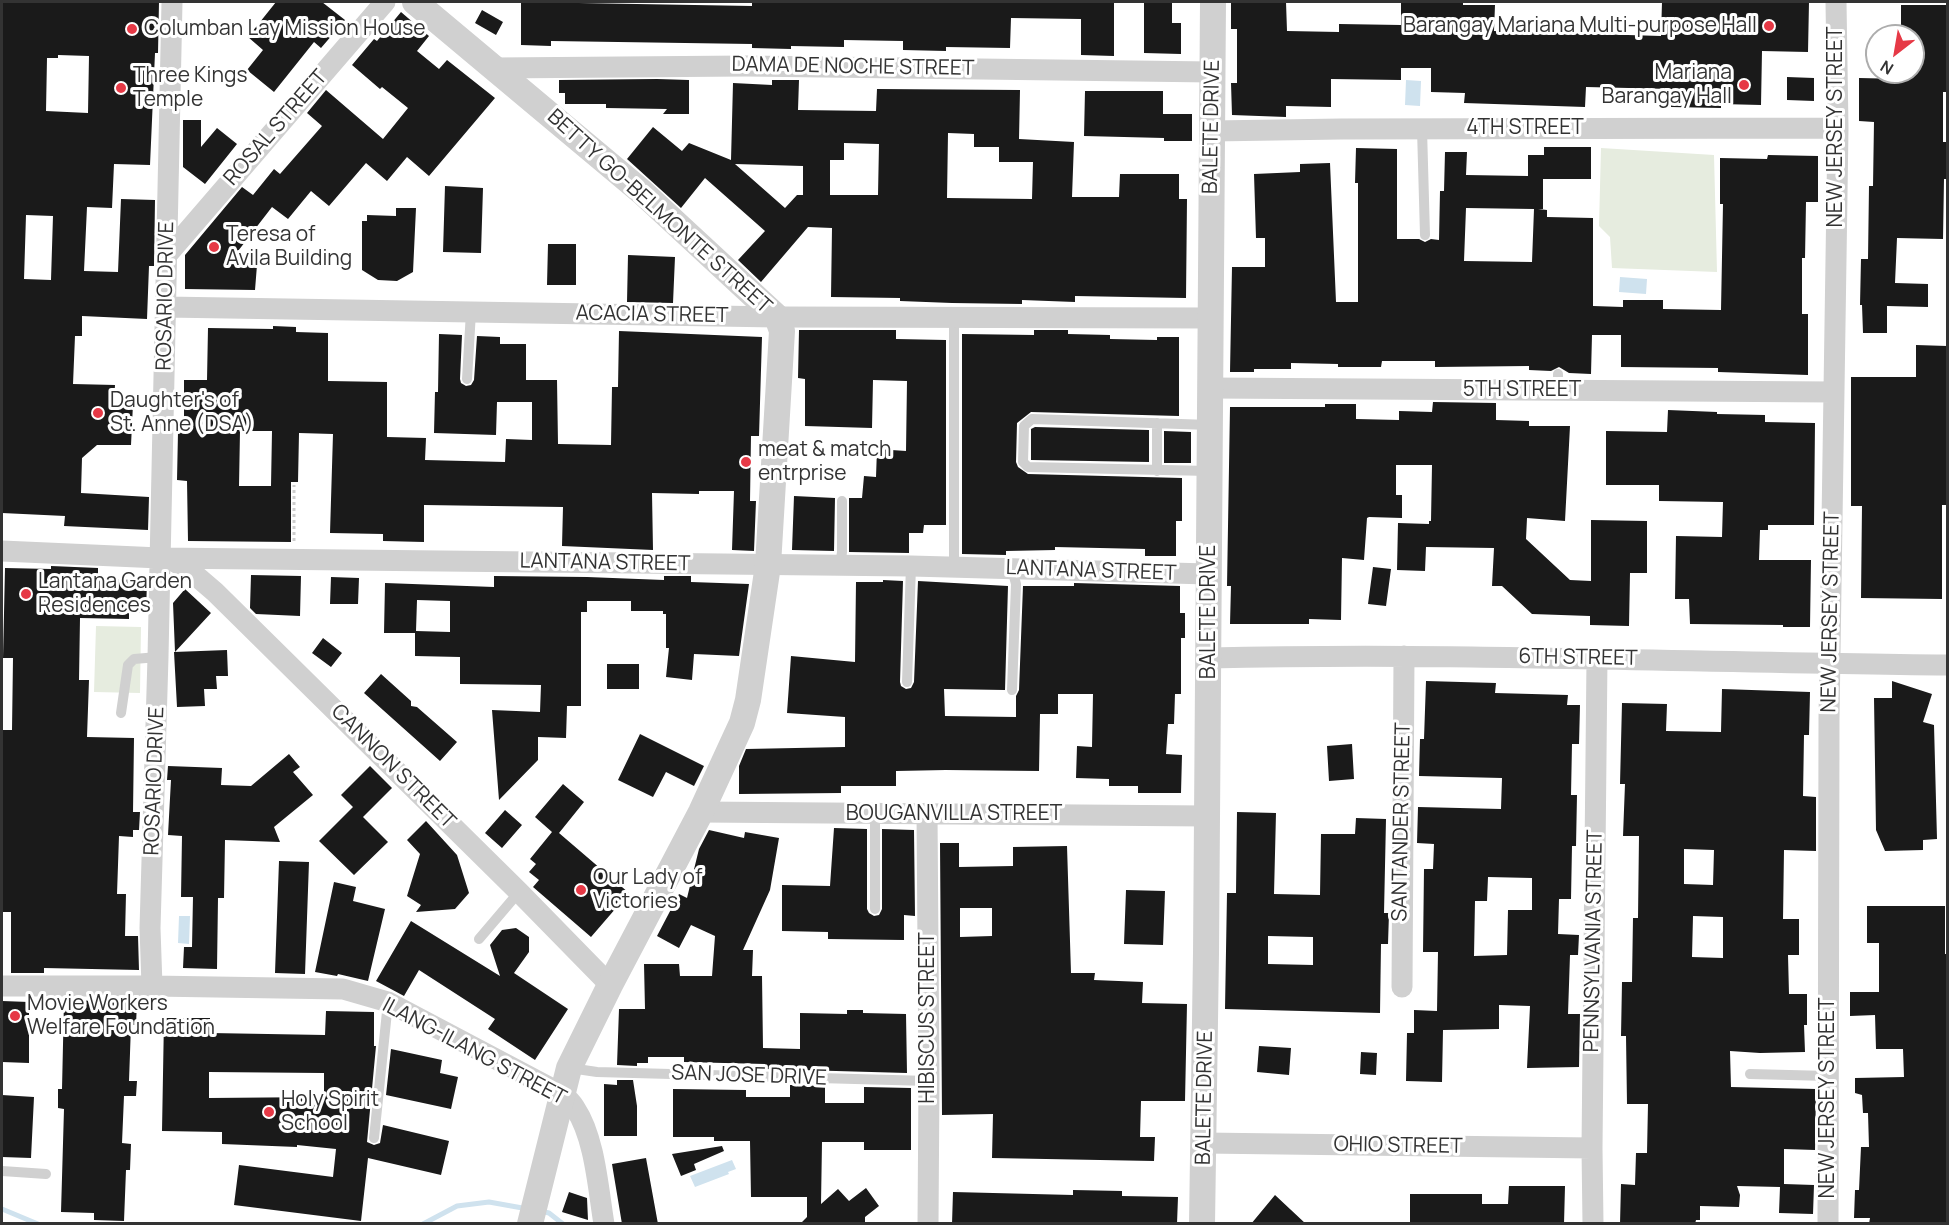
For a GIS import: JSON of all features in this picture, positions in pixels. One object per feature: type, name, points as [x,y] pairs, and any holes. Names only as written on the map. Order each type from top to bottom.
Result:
[{"type":"street","name":"ROSARIO DRIVE","points":[[151,997],[146,928],[164,558],[172,2]]},
{"type":"street","name":"ROSAL STREET","points":[[167,255],[385,2]]},
{"type":"street","name":"BETTY GO-BELMONTE STREET","points":[[415,2],[642,192],[777,317],[782,331],[768,565],[748,700],[742,723],[701,812],[569,1068],[532,1213]]},
{"type":"street","name":"BALETE DRIVE","points":[[1202,1224],[1209,658],[1213,2]]},
{"type":"street","name":"NEW JERSEY STREET","points":[[1828,1224],[1829,718],[1838,128],[1836,2]]},
{"type":"street","name":"DAMA DE NOCHE STREET","points":[[495,68],[764,66],[1212,72]]},
{"type":"street","name":"4TH STREET","points":[[1212,131],[1838,128]]},
{"type":"street","name":"ACACIA STREET","points":[[166,308],[777,317],[1210,318]]},
{"type":"street","name":"5TH STREET","points":[[1210,388],[1558,382],[1834,392]]},
{"type":"street","name":"LANTANA STREET","points":[[2,551],[164,558],[911,566],[1208,574]]},
{"type":"street","name":"CANNON STREET","points":[[164,558],[194,574],[214,592],[519,892],[610,985]]},
{"type":"street","name":"6TH STREET","points":[[1209,658],[1404,656],[1947,665]]},
{"type":"street","name":"SANTANDER STREET","points":[[1402,987],[1404,656]]},
{"type":"street","name":"PENNSYLVANIA STREET","points":[[1593,1224],[1597,658]]},
{"type":"street","name":"BOUGANVILLA STREET","points":[[701,812],[1207,816]]},
{"type":"street","name":"HIBISCUS STREET","points":[[927,813],[928,1224]]},
{"type":"street","name":"ILANG-ILANG STREET","points":[[2,986],[151,997],[343,989],[388,1002],[562,1094],[575,1107],[585,1128],[592,1156],[603,1224]]},
{"type":"street","name":"OHIO STREET","points":[[1204,1143],[1592,1148]]},
{"type":"lane","points":[[1422,129],[1425,235]]},
{"type":"lane","points":[[467,379],[471,312]]},
{"type":"lane","points":[[954,317],[954,567]]},
{"type":"lane","points":[[1209,471],[1028,467],[1023,462],[1024,426],[1032,419],[1210,425]]},
{"type":"lane","points":[[1157,423],[1157,471]]},
{"type":"lane","points":[[840,566],[843,501]]},
{"type":"lane","points":[[908,682],[911,566]]},
{"type":"lane","points":[[1012,569],[1016,584],[1012,690]]},
{"type":"lane","points":[[121,713],[128,665],[134,659],[158,657]]},
{"type":"lane","points":[[874,909],[875,813]]},
{"type":"lane","points":[[479,939],[519,892]]},
{"type":"lane","points":[[374,1138],[388,1002]]},
{"type":"lane","name":"SAN JOSE DRIVE","points":[[569,1068],[597,1072],[929,1081]]},
{"type":"lane","points":[[1749,1074],[1828,1076]]},
{"type":"lane","points":[[2,1171],[46,1174]]},
{"type":"path","points":[[294,485],[294,560]]},
{"type":"shaded area","points":[[1601,148],[1714,155],[1717,272],[1612,268],[1610,237],[1599,226]]},
{"type":"shaded area","points":[[96,626],[141,627],[140,693],[94,692]]},
{"type":"water","points":[[1406,80],[1421,81],[1420,106],[1405,105]]},
{"type":"water","points":[[1620,277],[1647,279],[1646,294],[1619,292]]},
{"type":"water","points":[[179,916],[190,916],[189,944],[178,943]]},
{"type":"water","points":[[732,1160],[736,1169],[695,1187],[690,1176]]},
{"type":"building","points":[[2,2],[159,2],[158,53],[155,53],[150,165],[114,164],[112,208],[87,207],[84,271],[118,272],[121,199],[155,200],[154,266],[149,266],[147,319],[82,316],[82,336],[75,336],[73,384],[115,385],[114,403],[133,404],[131,445],[97,445],[82,458],[81,493],[149,497],[148,530],[64,526],[65,516],[2,513]],"holes":[[[58,55],[89,56],[88,113],[46,111],[47,58],[58,58]],[[26,215],[53,216],[51,280],[24,279]]]},
{"type":"building","points":[[276,2],[322,2],[345,20],[321,48],[314,42],[274,92],[247,70],[263,50],[248,37]]},
{"type":"building","points":[[521,2],[752,6],[752,2],[1114,2],[1114,56],[1081,55],[1081,19],[1011,18],[1010,48],[946,47],[946,51],[903,50],[903,41],[844,40],[844,47],[791,46],[791,49],[752,48],[752,44],[551,41],[551,46],[521,45]]},
{"type":"building","points":[[1144,2],[1172,2],[1172,23],[1181,23],[1181,54],[1144,53]]},
{"type":"building","points":[[1231,2],[1286,2],[1287,31],[1339,32],[1339,24],[1401,25],[1401,2],[1463,2],[1463,5],[1495,5],[1494,31],[1661,36],[1662,2],[1809,2],[1808,52],[1762,51],[1761,105],[1721,104],[1721,108],[1671,107],[1671,89],[1586,87],[1585,107],[1464,103],[1465,93],[1431,92],[1431,68],[1401,68],[1401,80],[1331,79],[1331,107],[1286,106],[1286,117],[1232,115],[1231,83],[1237,83],[1237,29],[1231,29]]},
{"type":"building","points":[[1901,5],[1947,5],[1947,92],[1943,92],[1943,142],[1947,142],[1947,179],[1944,179],[1943,239],[1897,238],[1895,283],[1928,284],[1928,307],[1887,306],[1887,333],[1863,333],[1862,305],[1860,305],[1861,259],[1868,259],[1869,186],[1873,186],[1874,122],[1859,121],[1859,78],[1865,78],[1865,84],[1925,84],[1925,24],[1901,24]]},
{"type":"building","points":[[482,10],[503,22],[496,35],[475,23]]},
{"type":"building","points":[[401,12],[429,36],[417,51],[439,69],[447,60],[495,98],[429,176],[407,157],[387,181],[366,163],[329,206],[311,191],[288,219],[272,207],[228,264],[257,265],[255,290],[185,289],[185,255],[242,187],[253,195],[274,169],[280,174],[322,126],[307,113],[326,90],[383,139],[408,108],[382,87],[380,89],[352,65],[374,39],[377,41]]},
{"type":"building","points":[[1787,77],[1814,78],[1814,101],[1787,100]]},
{"type":"building","points":[[559,80],[689,80],[689,114],[663,114],[667,109],[606,108],[606,104],[565,104],[565,93],[559,93]]},
{"type":"building","points":[[772,80],[799,80],[798,110],[876,111],[877,89],[1020,90],[1019,139],[1074,142],[1072,197],[1119,197],[1120,174],[1179,174],[1179,199],[1187,199],[1186,298],[1075,296],[1075,302],[1022,300],[1022,304],[831,297],[832,228],[808,227],[761,282],[738,260],[765,231],[705,178],[681,208],[627,159],[653,127],[682,151],[689,143],[731,160],[733,83],[772,85]],"holes":[[[948,133],[974,134],[974,147],[999,147],[999,162],[1033,162],[1032,199],[947,198]],[[844,143],[879,144],[878,195],[830,195],[830,160],[844,160]],[[735,164],[803,166],[803,195],[797,195],[785,208]]]},
{"type":"building","points":[[1085,91],[1163,91],[1163,114],[1192,114],[1192,141],[1084,136]]},
{"type":"building","points":[[183,120],[201,120],[201,147],[217,128],[237,144],[205,184],[183,167]]},
{"type":"building","points":[[1544,147],[1591,147],[1591,179],[1543,179],[1543,209],[1538,209],[1547,210],[1547,217],[1593,218],[1593,306],[1623,307],[1623,300],[1663,300],[1663,309],[1721,310],[1723,204],[1720,204],[1720,158],[1767,159],[1768,155],[1818,156],[1818,202],[1806,202],[1805,258],[1802,258],[1802,314],[1808,314],[1808,375],[1718,372],[1718,368],[1621,367],[1621,335],[1592,335],[1591,374],[1569,373],[1559,367],[1551,371],[1529,370],[1529,366],[1435,367],[1435,361],[1382,361],[1381,367],[1338,367],[1338,364],[1291,363],[1291,369],[1254,369],[1254,372],[1230,372],[1232,267],[1265,267],[1265,238],[1256,238],[1254,174],[1300,172],[1300,164],[1330,163],[1336,302],[1358,302],[1356,148],[1397,149],[1397,239],[1419,239],[1425,242],[1431,239],[1439,240],[1440,191],[1444,191],[1445,152],[1467,152],[1466,175],[1528,176],[1528,155],[1544,155]],"holes":[[[1466,208],[1534,209],[1532,262],[1464,261]]]},
{"type":"building","points":[[445,186],[483,188],[481,253],[443,252]]},
{"type":"building","points":[[396,208],[416,208],[413,272],[397,281],[378,280],[362,270],[362,221],[367,221],[367,215],[396,216]]},
{"type":"building","points":[[548,244],[576,244],[576,285],[547,285]]},
{"type":"building","points":[[628,255],[675,257],[673,303],[627,302]]},
{"type":"building","points":[[273,326],[296,327],[296,332],[328,333],[328,381],[387,382],[387,437],[426,438],[425,460],[505,462],[506,439],[532,440],[532,402],[497,402],[496,435],[434,433],[435,392],[438,392],[439,334],[462,335],[460,379],[461,383],[466,386],[471,385],[474,380],[477,336],[500,337],[500,344],[526,344],[526,380],[557,380],[558,444],[611,445],[612,387],[618,387],[619,331],[762,337],[759,436],[751,436],[750,501],[756,501],[754,551],[732,550],[734,491],[699,491],[699,494],[652,493],[653,550],[562,546],[563,507],[424,505],[424,542],[383,541],[383,534],[330,533],[333,434],[299,433],[298,482],[291,482],[291,542],[188,541],[187,481],[177,480],[178,432],[184,432],[184,380],[207,380],[208,328],[273,329]],"holes":[[[240,431],[272,431],[271,486],[239,486]]]},
{"type":"building","points":[[799,330],[896,330],[896,339],[946,340],[946,525],[924,525],[923,533],[909,533],[909,553],[849,552],[849,498],[862,498],[864,476],[876,477],[877,449],[906,451],[907,381],[873,380],[872,428],[805,426],[805,379],[798,378]]},
{"type":"building","points":[[1034,330],[1068,330],[1068,334],[1110,335],[1110,339],[1157,340],[1157,337],[1179,337],[1179,416],[1031,412],[1017,423],[1016,462],[1018,467],[1028,474],[1182,478],[1182,521],[1176,521],[1176,556],[1145,556],[1145,549],[1055,547],[1055,550],[1006,551],[1006,555],[962,554],[962,334],[1034,335]]},
{"type":"building","points":[[1916,345],[1947,346],[1947,505],[1942,505],[1942,599],[1861,598],[1862,506],[1851,506],[1851,377],[1916,377]]},
{"type":"building","points":[[1433,402],[1496,403],[1496,420],[1529,421],[1529,426],[1570,426],[1565,521],[1527,518],[1526,539],[1570,580],[1591,581],[1591,520],[1647,521],[1647,573],[1630,573],[1629,626],[1590,625],[1590,616],[1532,614],[1502,586],[1492,586],[1494,548],[1426,547],[1425,571],[1397,570],[1398,523],[1429,524],[1431,521],[1432,465],[1396,465],[1396,495],[1402,495],[1402,518],[1367,518],[1364,560],[1342,558],[1341,620],[1309,619],[1309,624],[1230,624],[1231,586],[1227,586],[1230,407],[1325,407],[1325,404],[1356,404],[1356,419],[1399,420],[1399,411],[1432,412]]},
{"type":"building","points":[[1668,410],[1765,415],[1765,422],[1815,423],[1814,525],[1768,525],[1768,530],[1760,530],[1759,560],[1811,560],[1810,627],[1690,624],[1689,599],[1675,599],[1676,536],[1722,537],[1723,502],[1659,501],[1659,485],[1606,485],[1606,431],[1667,432]]},
{"type":"building","points":[[1035,427],[1149,430],[1149,462],[1031,460],[1031,429]]},
{"type":"building","points":[[1164,431],[1191,432],[1191,463],[1164,463]]},
{"type":"building","points":[[794,496],[835,498],[834,551],[792,550]]},
{"type":"building","points":[[51,566],[98,568],[98,579],[147,580],[146,613],[129,613],[129,619],[80,618],[79,680],[89,680],[87,737],[134,738],[133,812],[140,812],[139,830],[133,830],[133,837],[119,836],[117,894],[126,894],[125,936],[138,936],[139,970],[44,968],[44,973],[11,973],[11,912],[2,912],[3,730],[12,730],[13,658],[3,658],[5,568],[51,569]]},
{"type":"building","points":[[1373,567],[1391,569],[1386,606],[1368,604]]},
{"type":"building","points":[[251,575],[301,576],[300,616],[256,614],[250,608]]},
{"type":"building","points":[[494,576],[664,580],[664,576],[691,576],[691,582],[749,584],[739,656],[694,654],[692,680],[666,677],[669,648],[666,648],[666,614],[663,614],[663,611],[631,611],[631,601],[587,601],[587,612],[581,612],[581,706],[567,706],[566,738],[538,737],[538,760],[499,800],[492,710],[540,712],[541,685],[460,684],[460,657],[415,656],[415,633],[384,633],[385,583],[494,587]],"holes":[[[417,600],[450,601],[450,632],[416,631]]]},
{"type":"building","points":[[331,577],[359,578],[358,604],[330,604]]},
{"type":"building","points":[[883,580],[903,581],[900,682],[901,686],[906,689],[911,688],[914,682],[918,581],[1008,586],[1005,690],[944,689],[945,716],[1016,717],[1023,586],[1074,586],[1074,583],[1180,586],[1180,613],[1185,613],[1185,638],[1181,638],[1181,694],[1175,694],[1174,724],[1168,724],[1166,754],[1182,755],[1181,793],[1138,793],[1138,786],[1109,786],[1109,779],[1076,778],[1077,746],[1092,747],[1093,694],[1058,694],[1058,714],[1040,714],[1039,771],[896,771],[896,786],[841,786],[841,793],[739,794],[739,766],[746,749],[845,747],[845,717],[787,713],[791,656],[855,662],[856,582],[883,582]]},
{"type":"building","points":[[185,589],[211,613],[175,652],[173,603]]},
{"type":"building","points":[[323,638],[342,653],[331,667],[312,653]]},
{"type":"building","points":[[227,650],[228,676],[216,676],[217,689],[204,689],[205,706],[177,707],[174,652]]},
{"type":"building","points":[[607,664],[639,664],[639,689],[607,689]]},
{"type":"building","points":[[381,674],[411,701],[411,706],[417,707],[457,742],[440,761],[364,693]]},
{"type":"building","points":[[1426,681],[1496,683],[1495,693],[1568,695],[1567,705],[1580,705],[1579,744],[1572,744],[1571,795],[1577,795],[1576,846],[1572,846],[1571,899],[1559,899],[1558,934],[1579,935],[1578,955],[1570,955],[1568,1014],[1580,1014],[1579,1067],[1527,1068],[1530,1006],[1499,1005],[1499,1029],[1443,1030],[1442,1082],[1406,1081],[1407,1033],[1414,1033],[1414,1010],[1437,1011],[1438,952],[1423,952],[1424,869],[1433,869],[1434,844],[1417,843],[1418,807],[1501,809],[1502,778],[1419,776],[1420,739],[1424,739]],"holes":[[[1488,877],[1532,878],[1532,910],[1508,910],[1507,955],[1474,956],[1475,901],[1487,901]]]},
{"type":"building","points":[[1892,681],[1932,694],[1923,722],[1934,725],[1937,839],[1923,840],[1923,850],[1885,851],[1876,830],[1874,698],[1892,698]]},
{"type":"building","points":[[1722,689],[1810,692],[1809,735],[1804,735],[1803,796],[1816,797],[1816,851],[1784,850],[1783,919],[1799,919],[1799,955],[1788,955],[1789,994],[1807,994],[1807,1025],[1804,1025],[1805,1052],[1730,1051],[1731,1087],[1816,1089],[1815,1150],[1784,1149],[1784,1184],[1814,1185],[1813,1214],[1779,1213],[1780,1187],[1737,1186],[1740,1195],[1739,1207],[1700,1206],[1700,1220],[1696,1220],[1695,1224],[1620,1224],[1621,1184],[1635,1185],[1636,1153],[1647,1153],[1648,1104],[1627,1104],[1626,1036],[1621,1036],[1622,982],[1632,982],[1633,918],[1638,918],[1639,836],[1623,836],[1625,784],[1620,784],[1622,703],[1667,704],[1666,731],[1721,732]],"holes":[[[1684,849],[1714,850],[1713,885],[1684,884]],[[1693,916],[1723,917],[1723,958],[1692,957]]]},
{"type":"building","points":[[640,734],[704,766],[694,786],[666,772],[653,797],[618,780]]},
{"type":"building","points":[[1352,744],[1354,779],[1329,781],[1327,746]]},
{"type":"building","points":[[289,754],[300,767],[293,772],[313,795],[274,827],[280,842],[225,840],[224,898],[218,898],[217,969],[183,968],[184,947],[192,947],[193,897],[181,897],[182,836],[168,835],[171,780],[167,780],[168,766],[222,768],[221,785],[251,786]]},
{"type":"building","points":[[370,766],[392,788],[363,817],[388,842],[354,875],[319,841],[353,807],[341,795]]},
{"type":"building","name":"Our Lady of Victories","points":[[563,784],[584,802],[559,833],[629,893],[591,937],[533,887],[539,880],[529,872],[536,864],[530,859],[552,832],[535,817]]},
{"type":"building","points":[[505,810],[522,825],[502,848],[485,833]]},
{"type":"building","points":[[1237,812],[1276,813],[1274,894],[1320,895],[1321,834],[1355,834],[1356,818],[1386,819],[1384,913],[1389,913],[1388,944],[1381,944],[1380,1013],[1225,1009],[1227,893],[1236,893]],"holes":[[[1268,936],[1313,937],[1313,965],[1268,964]]]},
{"type":"building","points":[[426,821],[457,855],[469,893],[455,909],[416,912],[421,905],[407,896],[420,854],[407,840]]},
{"type":"building","points":[[834,828],[867,829],[867,909],[874,916],[879,915],[882,909],[882,829],[914,830],[915,916],[904,915],[904,940],[828,939],[828,932],[782,931],[782,885],[830,886]]},
{"type":"building","points":[[709,830],[744,838],[745,832],[779,838],[770,890],[743,950],[753,950],[752,976],[762,976],[763,1048],[800,1049],[800,1013],[847,1014],[847,1010],[863,1010],[863,1013],[906,1014],[907,1073],[765,1069],[765,1064],[684,1062],[684,1057],[648,1057],[648,1063],[637,1063],[637,1066],[617,1065],[619,1009],[645,1009],[644,964],[679,964],[680,976],[712,976],[715,936],[691,925],[679,948],[657,936],[679,894],[687,898],[699,849]]},
{"type":"building","points":[[940,843],[959,843],[959,867],[1013,866],[1013,847],[1067,846],[1071,973],[1095,973],[1094,980],[1143,982],[1142,1003],[1187,1004],[1185,1101],[1141,1101],[1140,1137],[1155,1137],[1154,1161],[992,1158],[993,1114],[942,1115]],"holes":[[[960,908],[992,908],[992,936],[960,937]]]},
{"type":"building","points":[[279,861],[309,862],[305,974],[275,973]]},
{"type":"building","points":[[334,882],[356,887],[353,901],[385,909],[368,981],[338,974],[337,976],[315,972]]},
{"type":"building","points":[[1126,890],[1165,891],[1163,945],[1124,944]]},
{"type":"building","points":[[1867,906],[1945,906],[1945,954],[1947,954],[1946,1224],[1869,1224],[1870,1218],[1854,1218],[1855,1190],[1859,1190],[1861,1147],[1869,1147],[1868,1113],[1863,1113],[1862,1095],[1855,1093],[1855,1078],[1904,1077],[1903,1049],[1876,1049],[1875,1015],[1850,1016],[1850,992],[1879,992],[1879,943],[1867,943]]},
{"type":"building","points":[[411,921],[500,976],[490,945],[502,930],[516,928],[529,937],[529,952],[514,973],[568,1009],[535,1060],[488,1029],[495,1019],[419,970],[404,996],[376,981]]},
{"type":"building","points":[[101,999],[137,1001],[136,1025],[131,1025],[129,1081],[137,1081],[136,1096],[124,1096],[122,1143],[131,1144],[130,1170],[126,1170],[124,1221],[94,1220],[94,1213],[61,1212],[64,1109],[58,1108],[58,1089],[62,1089],[64,1000],[101,1001]]},
{"type":"building","points":[[2,1001],[29,1002],[29,1063],[2,1062]]},
{"type":"building","points":[[326,1011],[374,1012],[374,1046],[376,1046],[367,1142],[374,1145],[380,1143],[383,1125],[449,1141],[441,1175],[368,1158],[361,1221],[234,1205],[239,1165],[333,1177],[336,1149],[297,1145],[297,1147],[222,1144],[222,1132],[162,1131],[164,1018],[210,1018],[210,1033],[325,1035]],"holes":[[[209,1072],[324,1073],[324,1097],[209,1098]]]},
{"type":"building","points":[[1259,1046],[1291,1048],[1289,1075],[1257,1072]]},
{"type":"building","points":[[391,1049],[442,1060],[440,1073],[458,1077],[451,1109],[386,1095]]},
{"type":"building","points":[[1361,1052],[1377,1053],[1376,1075],[1360,1074]]},
{"type":"building","points":[[617,1080],[633,1080],[637,1106],[637,1136],[604,1136],[604,1084],[617,1085]]},
{"type":"building","points":[[790,1085],[825,1086],[825,1103],[864,1103],[864,1087],[911,1088],[911,1150],[864,1150],[864,1142],[822,1142],[821,1204],[838,1189],[849,1201],[866,1188],[879,1206],[865,1217],[865,1224],[800,1224],[807,1217],[807,1197],[751,1197],[750,1141],[714,1141],[714,1137],[673,1137],[673,1089],[746,1090],[746,1097],[790,1097]]},
{"type":"building","points":[[2,1095],[34,1097],[31,1158],[2,1157]]},
{"type":"building","points":[[722,1146],[724,1151],[694,1164],[696,1170],[681,1176],[672,1154]]},
{"type":"building","points":[[646,1158],[658,1224],[622,1224],[612,1164]]},
{"type":"building","points":[[1509,1186],[1565,1186],[1564,1224],[1410,1224],[1410,1194],[1482,1194],[1482,1204],[1508,1204]]},
{"type":"building","points":[[1073,1190],[1122,1191],[1122,1196],[1178,1197],[1177,1224],[952,1224],[953,1192],[1073,1195]]},
{"type":"building","points":[[569,1192],[587,1198],[588,1220],[562,1212]]},
{"type":"building","points":[[1275,1195],[1306,1224],[1251,1224]]},
{"type":"waterway","points":[[423,1224],[457,1206],[489,1202],[528,1209]]},
{"type":"waterway","points":[[2,1209],[38,1224]]},
{"type":"waterway","points":[[540,1211],[549,1213],[563,1224]]},
{"type":"place","name":"Barangay Mariana Multi-purpose Hall","points":[[1769,26]]},
{"type":"place","name":"Columban Lay Mission House","points":[[132,29]]},
{"type":"place","name":"Mariana Barangay Hall","points":[[1744,85]]},
{"type":"place","name":"Three Kings Temple","points":[[121,88]]},
{"type":"place","name":"Teresa of Avila Building","points":[[214,247]]},
{"type":"place","name":"Daughter's of St. Anne (DSA)","points":[[98,413]]},
{"type":"place","name":"meat & match entrprise","points":[[746,462]]},
{"type":"place","name":"Lantana Garden Residences","points":[[26,594]]},
{"type":"place","name":"Our Lady of Victories","points":[[581,890]]},
{"type":"place","name":"Movie Workers Welfare Foundation","points":[[15,1016]]},
{"type":"place","name":"Holy Spirit School","points":[[269,1112]]}]
